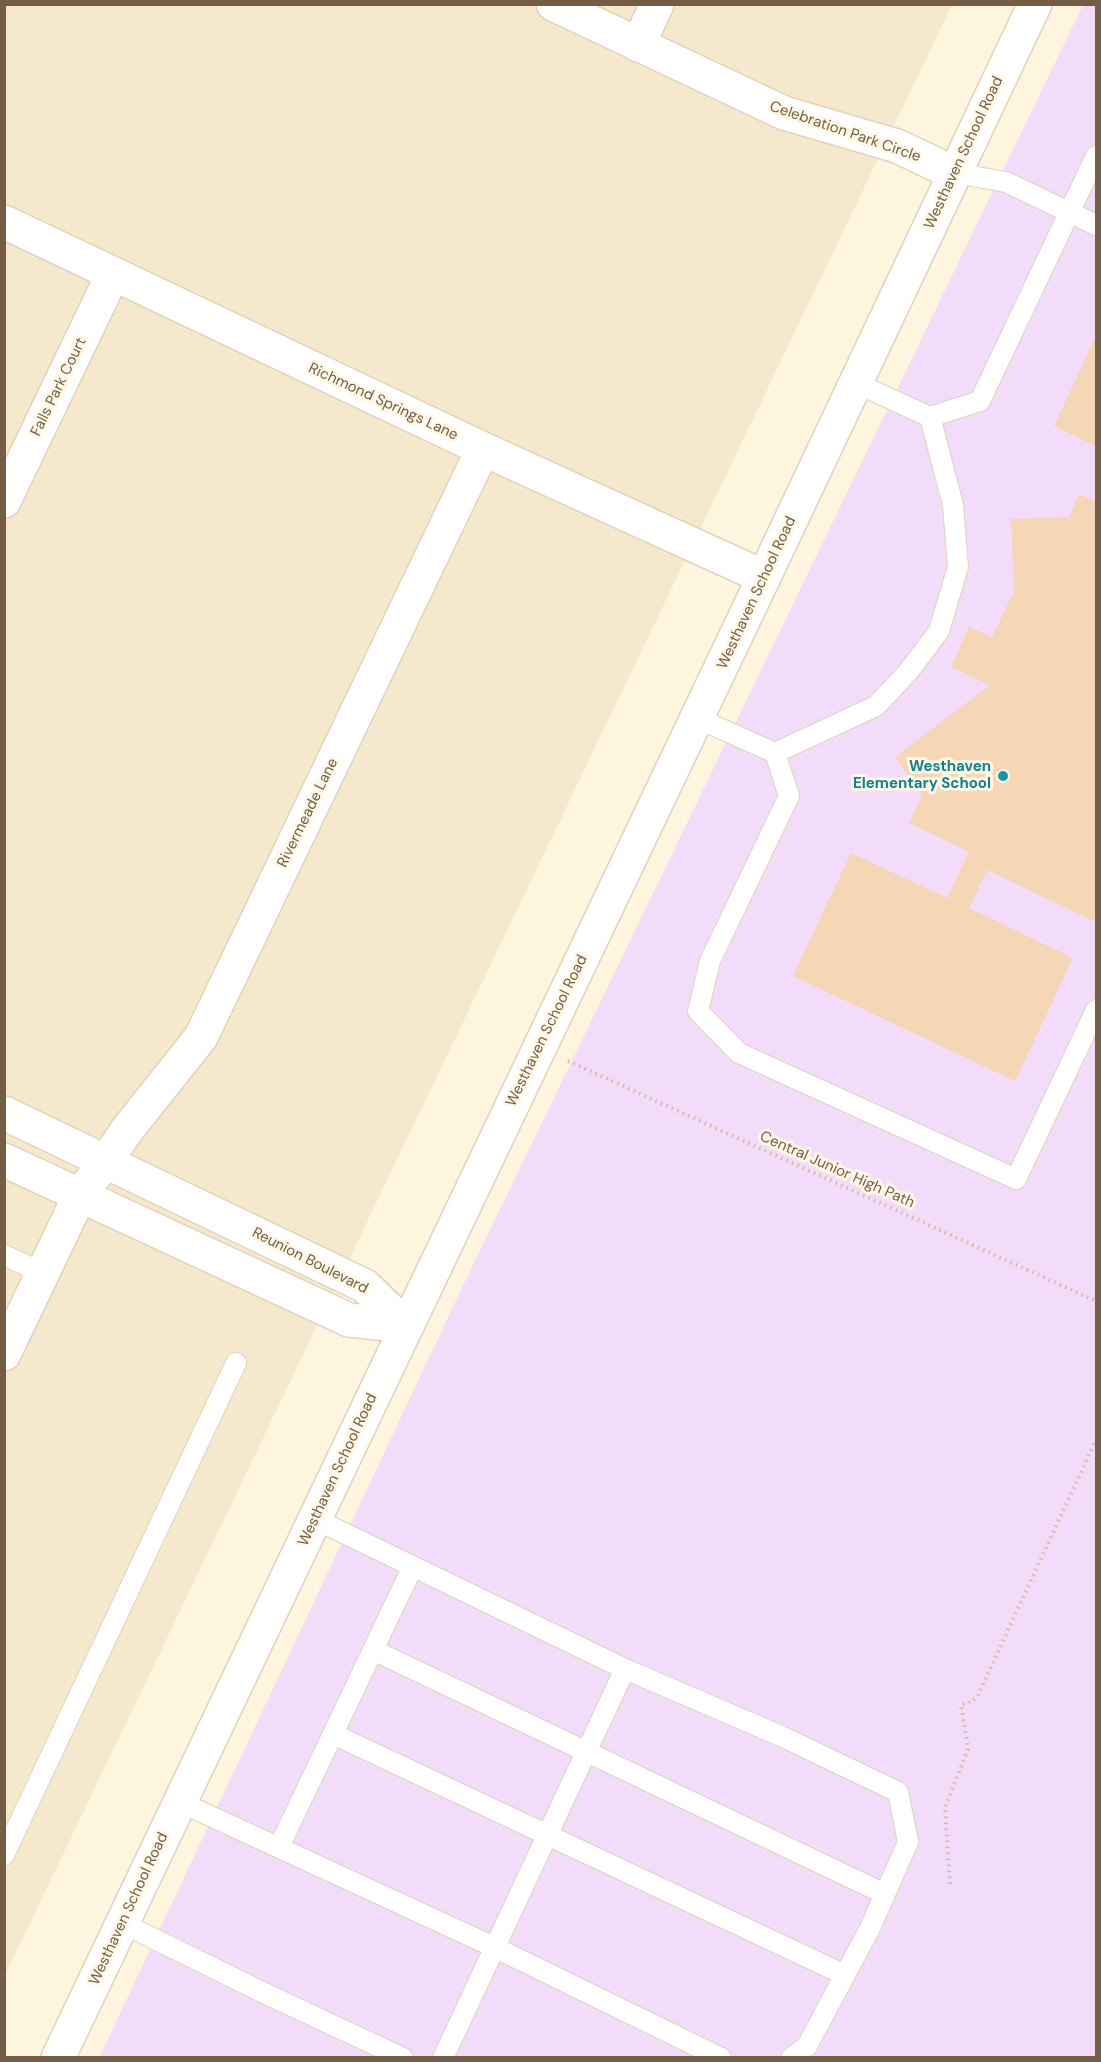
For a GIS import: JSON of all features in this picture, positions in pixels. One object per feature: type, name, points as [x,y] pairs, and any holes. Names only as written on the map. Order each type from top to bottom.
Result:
[{"type":"street","name":"Celebration Park Circle","points":[[553,4],[784,113],[897,146],[954,172]]},
{"type":"street","points":[[638,45],[657,4]]},
{"type":"street","name":"Westhaven School Road","points":[[58,2058],[1035,4]]},
{"type":"street","name":"Richmond Springs Lane","points":[[4,222],[483,448],[764,577]]},
{"type":"street","name":"Falls Park Court","points":[[4,501],[113,274]]},
{"type":"street","name":"Rivermeade Lane","points":[[4,1354],[80,1195],[127,1130],[201,1037],[483,448]]},
{"type":"street","name":"Reunion Boulevard","points":[[4,1113],[365,1286],[406,1326]]},
{"type":"street","points":[[4,1160],[349,1320],[406,1326]]},
{"type":"lane","points":[[856,383],[930,417],[980,401],[1096,156]]},
{"type":"lane","points":[[954,172],[1006,182],[1096,225]]},
{"type":"lane","points":[[775,753],[876,706],[908,672],[939,631],[958,567],[953,505],[930,417]]},
{"type":"lane","points":[[697,718],[775,753],[789,796],[710,961],[698,1011],[739,1053],[1016,1179],[1096,1010]]},
{"type":"lane","points":[[4,1255],[43,1273]]},
{"type":"lane","points":[[4,1855],[236,1363]]},
{"type":"lane","points":[[315,1519],[625,1669],[782,1736],[898,1792],[908,1842],[870,1928],[807,2046],[794,2057]]},
{"type":"lane","points":[[279,1847],[413,1566]]},
{"type":"lane","points":[[373,1650],[885,1894]]},
{"type":"lane","points":[[443,2058],[625,1669]]},
{"type":"lane","points":[[333,1734],[845,1974]]},
{"type":"lane","points":[[180,1803],[494,1947],[721,2058]]},
{"type":"lane","points":[[122,1923],[404,2058]]},
{"type":"path","name":"Central Junior High Path","points":[[568,1061],[1096,1301]]},
{"type":"path","points":[[950,1884],[945,1808],[968,1749],[962,1705],[972,1702],[978,1695],[1096,1440]]},
{"type":"shaded area","points":[[5,5],[952,5],[5,1975]]},
{"type":"shaded area","points":[[1083,5],[1096,5],[1096,2057],[99,2058],[458,1296]]},
{"type":"building","points":[[1096,336],[1096,446],[1054,426]]},
{"type":"building","name":"Westhaven Elementary School","points":[[1079,494],[1096,502],[1096,916],[1094,921],[987,870],[969,908],[1073,958],[1015,1081],[793,976],[851,853],[947,898],[969,852],[909,823],[922,795],[895,757],[990,685],[951,667],[969,627],[992,637],[1014,591],[1011,519],[1069,517]]},
{"type":"place","name":"Westhaven Elementary School","points":[[1003,776]]}]
